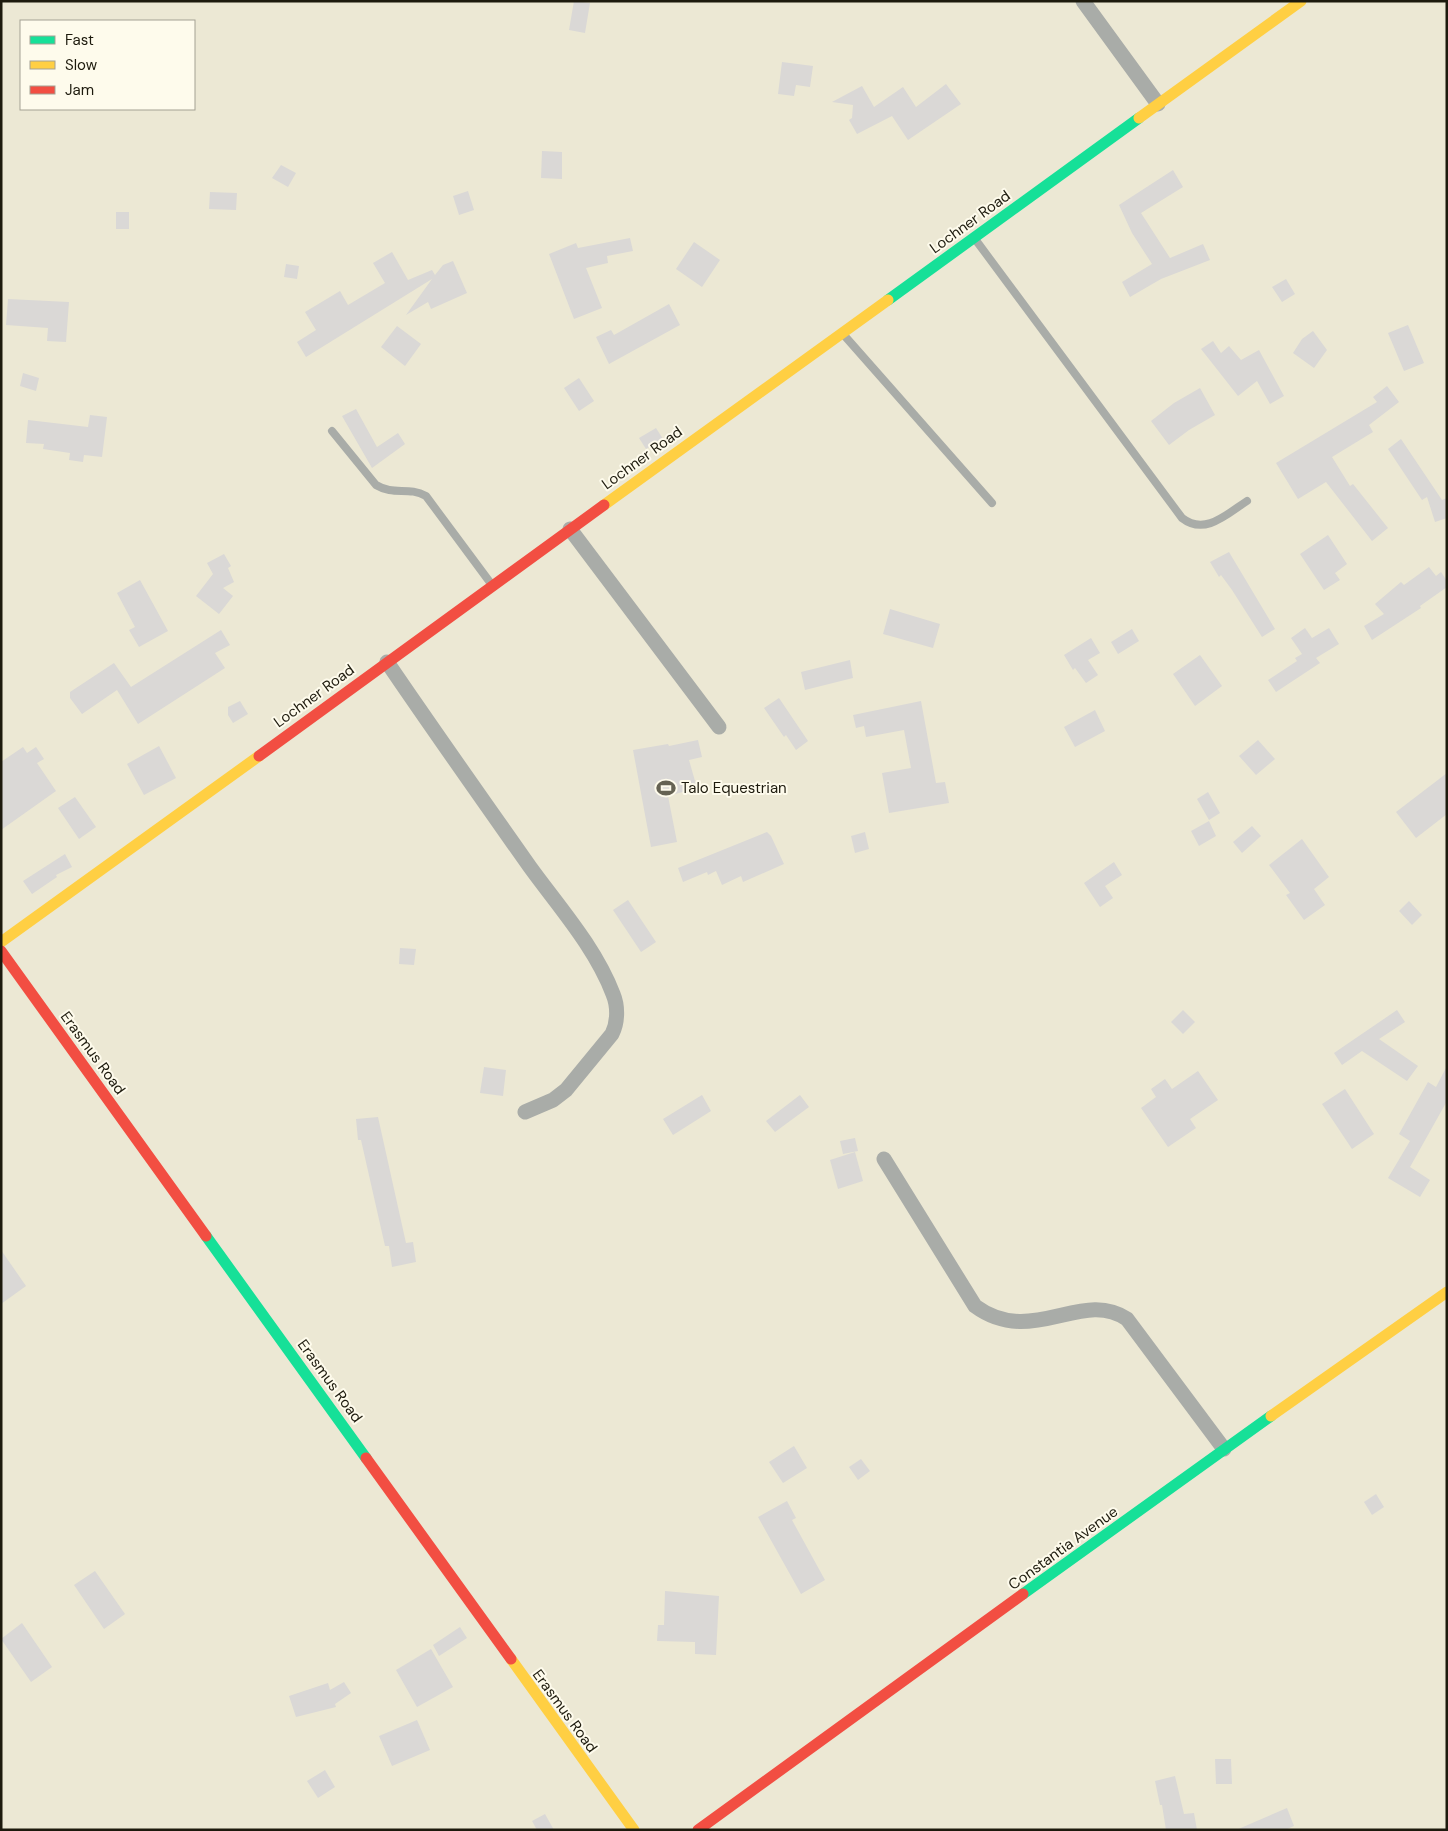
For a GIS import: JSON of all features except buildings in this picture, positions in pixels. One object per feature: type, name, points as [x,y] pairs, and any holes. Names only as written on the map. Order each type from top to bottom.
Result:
[{"type":"street","points":[[1083,1],[1158,104]]},
{"type":"street","name":"Lochner Road","points":[[1,942],[1301,1]]},
{"type":"street","points":[[570,529],[719,727]]},
{"type":"street","points":[[387,662],[448,752],[585,941],[614,995],[617,1016],[616,1026],[612,1034],[566,1090],[553,1100],[525,1112]]},
{"type":"street","name":"Erasmus Road","points":[[1,951],[634,1830]]},
{"type":"street","points":[[884,1159],[975,1306],[982,1311],[1019,1323],[1090,1310],[1116,1312],[1127,1319],[1224,1449]]},
{"type":"street","name":"Constantia Avenue","points":[[698,1830],[1224,1449],[1447,1292]]},
{"type":"lane","points":[[974,238],[1182,518],[1193,524],[1210,524],[1247,501]]},
{"type":"lane","points":[[842,332],[992,504]]},
{"type":"lane","points":[[332,432],[376,485],[386,491],[418,491],[426,496],[492,586]]},
{"type":"traffic: fast","points":[[888,300],[1139,118]]},
{"type":"traffic: fast","points":[[206,1236],[366,1458]]},
{"type":"traffic: fast","points":[[1023,1594],[1271,1416]]},
{"type":"traffic: slow","points":[[1139,118],[1301,1]]},
{"type":"traffic: slow","points":[[604,505],[888,300]]},
{"type":"traffic: slow","points":[[1,942],[259,756]]},
{"type":"traffic: slow","points":[[1271,1416],[1447,1292]]},
{"type":"traffic: slow","points":[[511,1659],[634,1830]]},
{"type":"traffic: jam","points":[[259,756],[604,505]]},
{"type":"traffic: jam","points":[[1,951],[206,1236]]},
{"type":"traffic: jam","points":[[366,1458],[511,1659]]},
{"type":"traffic: jam","points":[[698,1830],[1023,1594]]},
{"type":"place","name":"Talo Equestrian","points":[[666,788]]}]
